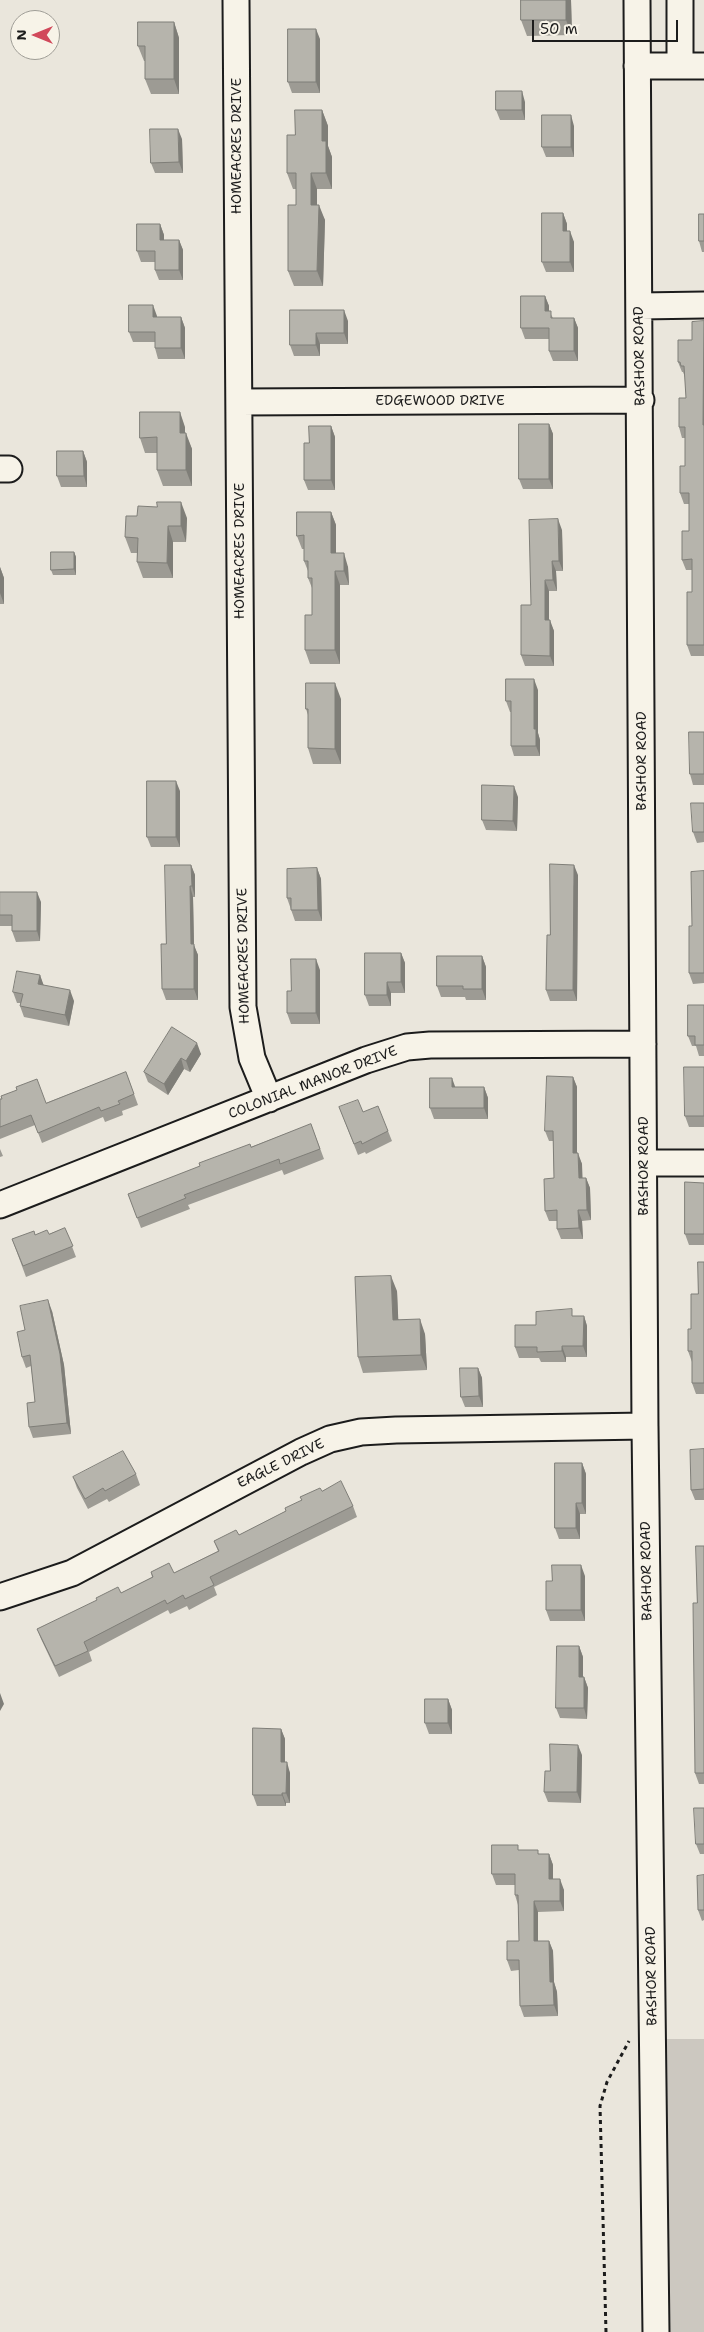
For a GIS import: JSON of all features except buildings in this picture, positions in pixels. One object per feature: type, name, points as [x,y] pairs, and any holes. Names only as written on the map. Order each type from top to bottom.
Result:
[{"type":"street","name":"HOMEACRES DRIVE","points":[[236,0],[243,1007],[252,1058],[269,1099]]},
{"type":"street","name":"BASHOR ROAD","points":[[637,0],[646,1426],[656,2332]]},
{"type":"street","points":[[637,66],[692,66],[680,0]]},
{"type":"street","points":[[640,306],[704,305]]},
{"type":"street","name":"EDGEWOOD DRIVE","points":[[239,402],[641,400]]},
{"type":"street","name":"COLONIAL MANOR DRIVE","points":[[0,1205],[366,1060],[407,1047],[454,1044],[643,1044]]},
{"type":"street","points":[[644,1163],[704,1162]]},
{"type":"street","name":"EAGLE DRIVE","points":[[0,1597],[72,1573],[263,1471],[330,1439],[361,1432],[396,1430],[646,1426]]},
{"type":"path","points":[[606,2332],[600,2106],[607,2082],[631,2037]]},
{"type":"shaded area","points":[[667,2039],[704,2039],[704,2332],[668,2332]]}]
